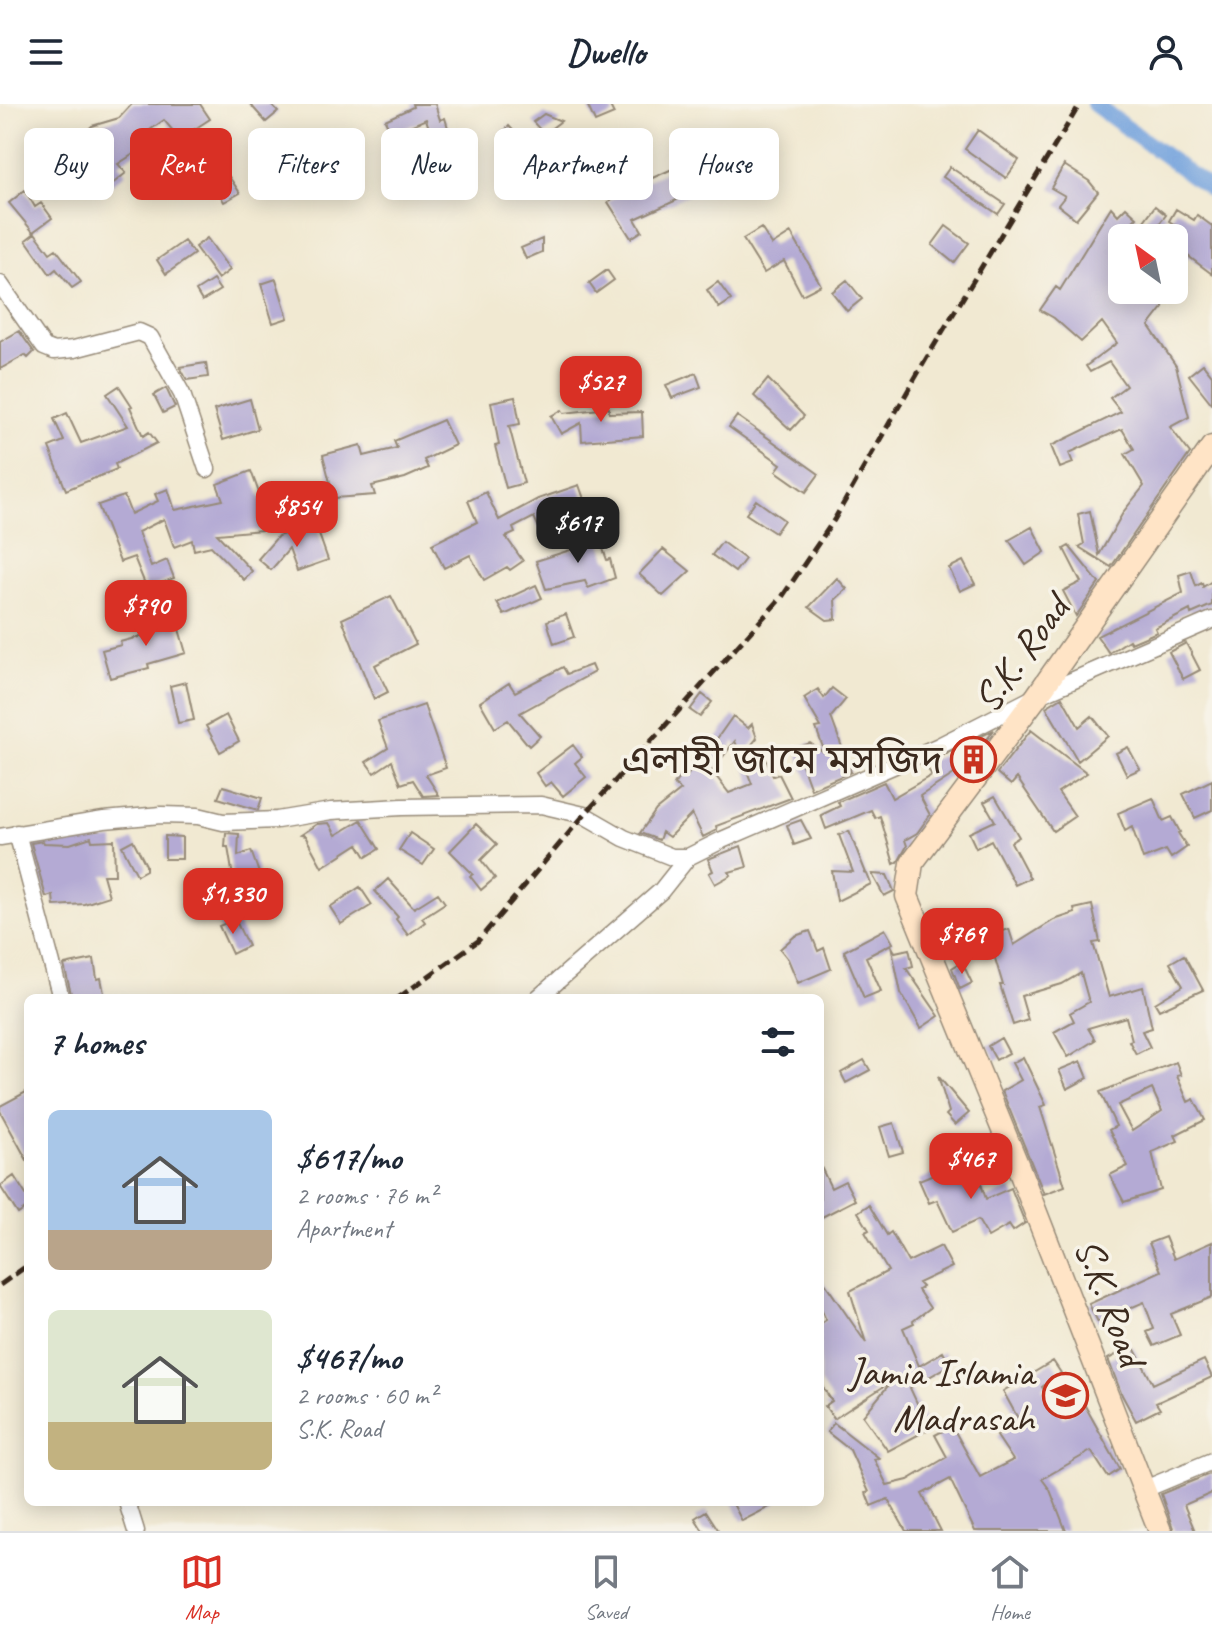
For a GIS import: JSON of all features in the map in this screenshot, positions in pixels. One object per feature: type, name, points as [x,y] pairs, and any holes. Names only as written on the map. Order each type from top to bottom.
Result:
[{"type":"main road","name":"S.K. Road","points":[[1160,1531],[1017,1164],[907,896],[912,863],[1037,696],[1212,447]]},
{"type":"street","points":[[0,284],[44,347],[54,351],[74,349],[139,332],[150,337],[182,394],[207,469]]},
{"type":"street","points":[[543,994],[661,891],[688,857],[939,746],[1037,696],[1212,620]]},
{"type":"street","points":[[0,837],[104,820],[161,815],[198,816],[223,822],[277,820],[309,814],[402,807],[541,805],[584,815],[624,838],[672,857],[688,857]]},
{"type":"street","points":[[17,833],[60,994]]},
{"type":"street","points":[[1145,1489],[1212,1461]]},
{"type":"street","points":[[128,1506],[136,1531]]},
{"type":"shaded area","name":"Jamia Islamia Madrasah","points":[[1073,1376],[1085,1401],[1061,1415],[1046,1392]]},
{"type":"building","points":[[132,104],[200,104],[210,119],[196,128],[171,128],[164,120],[153,128],[130,128],[130,156],[118,164],[126,173],[114,183],[114,128],[90,128],[119,118]]},
{"type":"building","points":[[250,104],[270,104],[278,112],[266,122]]},
{"type":"building","points":[[412,104],[435,104],[440,120],[445,118],[448,128],[429,128],[426,119],[406,128],[389,128],[385,120],[413,107]]},
{"type":"building","points":[[587,104],[609,104],[614,114],[595,122]]},
{"type":"building","points":[[544,114],[561,121],[552,128],[538,128],[533,122]]},
{"type":"building","points":[[978,130],[1019,160],[1006,178],[965,149]]},
{"type":"building","points":[[1064,165],[1089,181],[1098,192],[1076,219],[1058,205],[1065,196],[1051,188]]},
{"type":"building","points":[[950,167],[1005,204],[998,214],[943,177]]},
{"type":"building","points":[[669,170],[669,200],[677,200],[635,219],[642,231],[631,238],[608,202],[653,200],[653,178]]},
{"type":"building","points":[[232,181],[240,193],[232,198]]},
{"type":"building","points":[[24,191],[24,200],[31,200],[35,207],[41,203],[52,218],[33,232],[9,203]]},
{"type":"building","points":[[1155,206],[1166,215],[1159,224],[1144,221]]},
{"type":"building","points":[[1111,207],[1118,215],[1126,207],[1137,217],[1130,224],[1108,224],[1108,304],[1163,304],[1149,326],[1176,366],[1189,417],[1170,427],[1190,453],[1111,567],[1079,547],[1084,544],[1078,514],[1090,511],[1099,555],[1124,511],[1144,486],[1125,454],[1134,449],[1122,429],[1069,453],[1073,463],[1060,468],[1051,446],[1121,412],[1110,398],[1126,386],[1109,362],[1090,372],[1086,366],[1117,343],[1102,322],[1081,342],[1040,310],[1056,287],[1060,290]]},
{"type":"building","points":[[1176,209],[1194,220],[1197,215],[1212,226],[1212,274],[1188,256],[1188,224],[1169,221]]},
{"type":"building","points":[[946,226],[969,243],[954,263],[932,245]]},
{"type":"building","points":[[761,228],[772,245],[791,233],[821,285],[802,295],[784,261],[764,273],[743,239]]},
{"type":"building","points":[[35,233],[50,253],[56,249],[81,282],[72,288],[56,269],[50,274],[26,240]]},
{"type":"building","points":[[207,238],[230,270],[218,279],[195,247]]},
{"type":"building","points":[[542,239],[542,252],[526,259],[521,248]]},
{"type":"building","points":[[184,241],[194,254],[166,274],[157,260]]},
{"type":"building","points":[[607,270],[614,280],[596,293],[589,283]]},
{"type":"building","points":[[276,279],[288,318],[273,323],[261,284]]},
{"type":"building","points":[[213,280],[220,290],[202,301],[196,291]]},
{"type":"building","points":[[847,280],[862,299],[847,311],[832,292]]},
{"type":"building","points":[[718,282],[731,300],[719,308],[707,290]]},
{"type":"building","points":[[19,331],[34,352],[28,358],[25,355],[0,369],[0,342]]},
{"type":"building","points":[[206,363],[208,377],[187,380],[180,367]]},
{"type":"building","points":[[1203,364],[1212,375],[1212,404],[1189,375]]},
{"type":"building","points":[[696,373],[701,387],[672,398],[666,385]]},
{"type":"building","points":[[768,379],[804,416],[791,430],[754,396]]},
{"type":"building","points":[[119,386],[132,406],[143,436],[149,432],[157,443],[115,464],[117,469],[66,490],[49,447],[64,441],[54,419],[67,413],[81,443],[128,426],[107,394]]},
{"type":"building","points":[[166,388],[175,407],[163,413],[154,395]]},
{"type":"building","points":[[515,397],[520,424],[509,426],[524,483],[506,488],[495,446],[499,445],[491,402]]},
{"type":"building","points":[[250,399],[258,429],[223,440],[214,410]]},
{"type":"building","points":[[609,408],[609,413],[642,412],[643,436],[582,441],[581,423],[561,434],[551,416],[562,410],[564,413]]},
{"type":"building","points":[[737,416],[819,474],[806,492],[776,471],[781,464],[729,427]]},
{"type":"building","points":[[443,420],[455,445],[424,460],[428,468],[405,478],[372,486],[375,495],[334,498],[323,455],[361,445],[364,456],[397,448],[394,441]]},
{"type":"building","points":[[251,471],[262,501],[280,499],[284,528],[217,534],[252,571],[244,580],[211,546],[194,550],[192,540],[174,547],[164,519],[138,532],[151,567],[167,560],[174,578],[147,589],[134,557],[120,562],[98,505],[124,496],[131,514],[158,501],[155,494],[168,489],[175,510],[223,500],[217,484]]},
{"type":"building","points":[[579,485],[584,499],[546,512],[552,526],[541,532],[534,517],[513,528],[515,533],[506,537],[523,561],[510,570],[507,567],[484,580],[470,555],[444,568],[432,544],[477,522],[468,501],[486,492],[499,520],[538,499]]},
{"type":"building","points":[[756,500],[784,520],[775,533],[746,514]]},
{"type":"building","points":[[315,523],[328,560],[297,571],[289,549],[271,570],[258,559],[278,536]]},
{"type":"building","points":[[594,523],[615,578],[588,588],[585,581],[546,589],[536,561],[580,547]]},
{"type":"building","points":[[1032,527],[1045,552],[1026,565],[1009,540]]},
{"type":"building","points":[[722,542],[745,559],[735,572],[712,555]]},
{"type":"building","points":[[1069,546],[1099,583],[1076,616],[1063,591],[1081,582],[1064,549]]},
{"type":"building","points":[[663,549],[690,571],[663,596],[639,574]]},
{"type":"building","points":[[963,561],[975,584],[960,591],[949,568]]},
{"type":"building","points":[[1191,571],[1196,586],[1202,583],[1203,587],[1212,581],[1212,605],[1191,614],[1190,610],[1155,628],[1157,632],[1131,643],[1129,640],[1109,653],[1097,636],[1183,593],[1179,575]]},
{"type":"building","points":[[837,578],[847,589],[835,600],[836,619],[827,620],[809,607]]},
{"type":"building","points":[[536,585],[542,598],[504,615],[497,603]]},
{"type":"building","points":[[136,595],[140,608],[126,613],[123,599]]},
{"type":"building","points":[[391,596],[416,644],[375,665],[388,692],[374,699],[342,619]]},
{"type":"building","points":[[174,612],[186,653],[148,664],[149,668],[110,678],[102,650],[154,633],[150,618]]},
{"type":"building","points":[[566,614],[574,637],[554,644],[547,621]]},
{"type":"building","points":[[1186,643],[1200,670],[1183,679],[1169,652]]},
{"type":"building","points":[[591,665],[594,672],[520,713],[540,736],[529,746],[508,720],[495,728],[480,702],[509,683],[515,692],[563,667],[567,674]]},
{"type":"building","points":[[186,682],[194,720],[178,723],[170,686]]},
{"type":"building","points":[[832,688],[846,699],[831,717],[851,772],[811,789],[796,748],[810,743],[825,753],[816,728],[821,727],[804,698],[818,689],[824,698]]},
{"type":"building","points":[[702,694],[712,702],[700,717],[690,710]]},
{"type":"building","points":[[1062,697],[1079,727],[1092,716],[1108,736],[1078,761],[1046,707]]},
{"type":"building","points":[[424,705],[446,768],[426,775],[439,795],[423,796],[413,780],[401,784],[392,761],[374,773],[366,762],[388,748],[378,721]]},
{"type":"building","points":[[226,715],[239,741],[220,752],[206,726]]},
{"type":"building","points":[[733,716],[748,728],[752,724],[757,738],[749,748],[766,759],[773,776],[779,774],[791,798],[716,826],[717,830],[703,837],[692,814],[669,837],[662,832],[659,840],[640,833],[656,810],[681,790],[674,785],[682,773],[687,776]],"holes":[[[735,741],[752,784],[729,793],[712,771]]]},
{"type":"building","points":[[994,730],[975,755],[967,748],[973,758],[968,765],[920,796],[930,815],[917,833],[905,840],[907,846],[898,862],[894,864],[880,816],[875,818],[871,810],[826,829],[821,815],[840,806],[838,802],[884,782],[892,798],[932,775],[924,764]]},
{"type":"building","points":[[1031,730],[1087,773],[1058,792],[1075,816],[1053,831],[1017,778],[1011,785],[997,773]]},
{"type":"building","points":[[573,745],[582,757],[575,763],[586,777],[563,796],[551,782],[545,786],[536,773]]},
{"type":"building","points":[[1128,747],[1140,769],[1127,775],[1116,753]]},
{"type":"building","points":[[1212,780],[1212,810],[1195,818],[1183,794]]},
{"type":"building","points":[[223,786],[262,798],[258,810],[218,798]]},
{"type":"building","points":[[995,796],[1019,837],[1011,842],[1030,878],[1015,885],[991,840],[976,848],[969,833],[995,821],[984,802]]},
{"type":"building","points":[[1153,798],[1163,821],[1172,817],[1187,847],[1171,858],[1166,850],[1143,859],[1132,827],[1125,831],[1118,813]]},
{"type":"building","points":[[361,820],[379,849],[366,857],[358,844],[322,867],[305,836],[300,835],[317,824],[329,823],[336,835]]},
{"type":"building","points":[[801,820],[811,839],[794,845],[787,825]]},
{"type":"building","points":[[476,824],[497,844],[481,860],[495,878],[481,890],[470,876],[473,874],[450,851]]},
{"type":"building","points":[[849,831],[871,884],[837,901],[832,871],[853,872],[839,835]]},
{"type":"building","points":[[226,833],[239,834],[238,856],[251,851],[259,873],[233,877],[228,847],[225,847]]},
{"type":"building","points":[[410,833],[434,849],[423,865],[399,850]]},
{"type":"building","points":[[165,836],[182,837],[182,859],[165,859]]},
{"type":"building","points":[[91,837],[92,841],[114,840],[115,875],[103,875],[109,896],[84,904],[54,906],[53,895],[46,897],[31,843],[70,844]]},
{"type":"building","points":[[133,840],[146,865],[146,870],[137,875],[122,846]]},
{"type":"building","points":[[741,846],[747,867],[729,872],[731,875],[715,884],[709,873],[713,871],[708,859]]},
{"type":"building","points":[[872,874],[887,875],[894,891],[884,896]]},
{"type":"building","points":[[388,879],[414,908],[438,893],[445,903],[422,918],[425,922],[408,935],[396,919],[398,917],[375,891]]},
{"type":"building","points":[[360,887],[372,905],[341,924],[330,907]]},
{"type":"building","points":[[1092,905],[1100,942],[1093,943],[1109,997],[1143,987],[1152,1028],[1142,1031],[1150,1047],[1136,1054],[1129,1041],[1132,1040],[1126,1017],[1088,1028],[1095,1040],[1068,1057],[1054,1032],[1074,1021],[1070,1013],[1089,1002],[1081,973],[1062,984],[1021,996],[1028,1020],[1013,1025],[1000,985],[1003,985],[988,935],[1009,929],[1014,945],[1054,920],[1075,913],[1074,909]]},
{"type":"building","points":[[235,919],[248,946],[232,954],[219,926]]},
{"type":"building","points":[[885,929],[893,943],[866,957],[881,991],[864,998],[844,951]]},
{"type":"building","points":[[810,931],[818,951],[824,948],[831,969],[798,983],[780,949],[795,936]]},
{"type":"building","points":[[891,945],[895,952],[909,949],[913,966],[906,968],[939,1016],[921,1028],[901,993]]},
{"type":"building","points":[[1184,955],[1203,990],[1159,1010],[1155,1003],[1183,986],[1170,963]]},
{"type":"building","points":[[94,959],[97,979],[101,978],[104,994],[71,994],[64,965]]},
{"type":"building","points":[[962,962],[972,983],[960,989],[952,968]]},
{"type":"building","points":[[1001,1038],[1009,1053],[996,1060],[988,1046]]},
{"type":"building","points":[[1023,1057],[1046,1105],[1040,1107],[1065,1186],[1044,1194],[1002,1091],[1021,1080],[1012,1063]]},
{"type":"building","points":[[864,1060],[870,1070],[846,1083],[841,1073]]},
{"type":"building","points":[[1081,1061],[1088,1078],[1067,1089],[1059,1070]]},
{"type":"building","points":[[1176,1062],[1181,1075],[1177,1076],[1188,1102],[1194,1099],[1205,1120],[1175,1135],[1178,1141],[1152,1152],[1161,1190],[1124,1202],[1110,1175],[1128,1166],[1109,1130],[1116,1126],[1100,1092]],"holes":[[[1152,1089],[1162,1111],[1132,1131],[1118,1105]]]},
{"type":"building","points":[[938,1076],[969,1113],[955,1125],[946,1115],[949,1112]]},
{"type":"building","points":[[24,1093],[24,1155],[0,1111],[0,1106]]},
{"type":"building","points":[[894,1123],[903,1152],[889,1156],[880,1127]]},
{"type":"building","points":[[974,1163],[986,1199],[1011,1188],[1025,1223],[1013,1231],[1009,1225],[988,1237],[978,1220],[952,1232],[937,1200],[929,1203],[919,1180],[948,1168],[950,1172]]},
{"type":"building","points":[[824,1173],[831,1188],[845,1181],[855,1200],[824,1216]]},
{"type":"building","points":[[14,1176],[24,1192],[24,1210],[18,1214],[0,1186]]},
{"type":"building","points":[[869,1205],[887,1235],[891,1232],[908,1262],[941,1246],[952,1267],[918,1283],[922,1287],[918,1290],[930,1308],[914,1323],[903,1328],[919,1366],[943,1352],[950,1365],[910,1388],[929,1429],[888,1451],[863,1416],[892,1381],[834,1419],[825,1406],[832,1401],[824,1389],[824,1282],[866,1343],[850,1291],[888,1271],[865,1232],[869,1230],[858,1212]]},
{"type":"building","points":[[1165,1237],[1174,1259],[1212,1242],[1212,1297],[1171,1314],[1180,1335],[1154,1346],[1147,1332],[1154,1329],[1144,1302],[1098,1322],[1089,1304],[1161,1271],[1149,1243]]},
{"type":"building","points":[[1133,1346],[1153,1384],[1204,1360],[1212,1377],[1156,1403],[1160,1409],[1136,1421],[1108,1359]]},
{"type":"building","points":[[1053,1361],[1061,1373],[1042,1387],[1063,1418],[1084,1404],[1120,1469],[1108,1477],[1091,1451],[1042,1479],[1050,1490],[1066,1531],[975,1531],[950,1479],[922,1494],[941,1531],[906,1531],[888,1499],[871,1506],[866,1493],[869,1492],[850,1450],[827,1432],[834,1423],[879,1458],[874,1459],[887,1485],[908,1480],[947,1457],[935,1435],[952,1426],[980,1477],[1013,1460],[997,1436],[1020,1422],[1003,1391]]},
{"type":"building","points":[[1212,1473],[1212,1493],[1184,1505],[1195,1531],[1174,1531],[1161,1494]]},
{"type":"building","points":[[734,1506],[771,1506],[742,1521]]},
{"type":"building","points":[[706,1511],[719,1531],[703,1531],[695,1518]]},
{"type":"waterway","points":[[1094,104],[1212,190]]},
{"type":"railway","points":[[404,994],[478,941],[584,815],[782,597],[834,520],[926,359],[1080,104]]},
{"type":"railway","points":[[0,1285],[24,1268]]},
{"type":"place","name":"এলাহী জামে মসজিদ","points":[[974,760]]},
{"type":"place","name":"Jamia Islamia Madrasah","points":[[1065,1395]]}]
